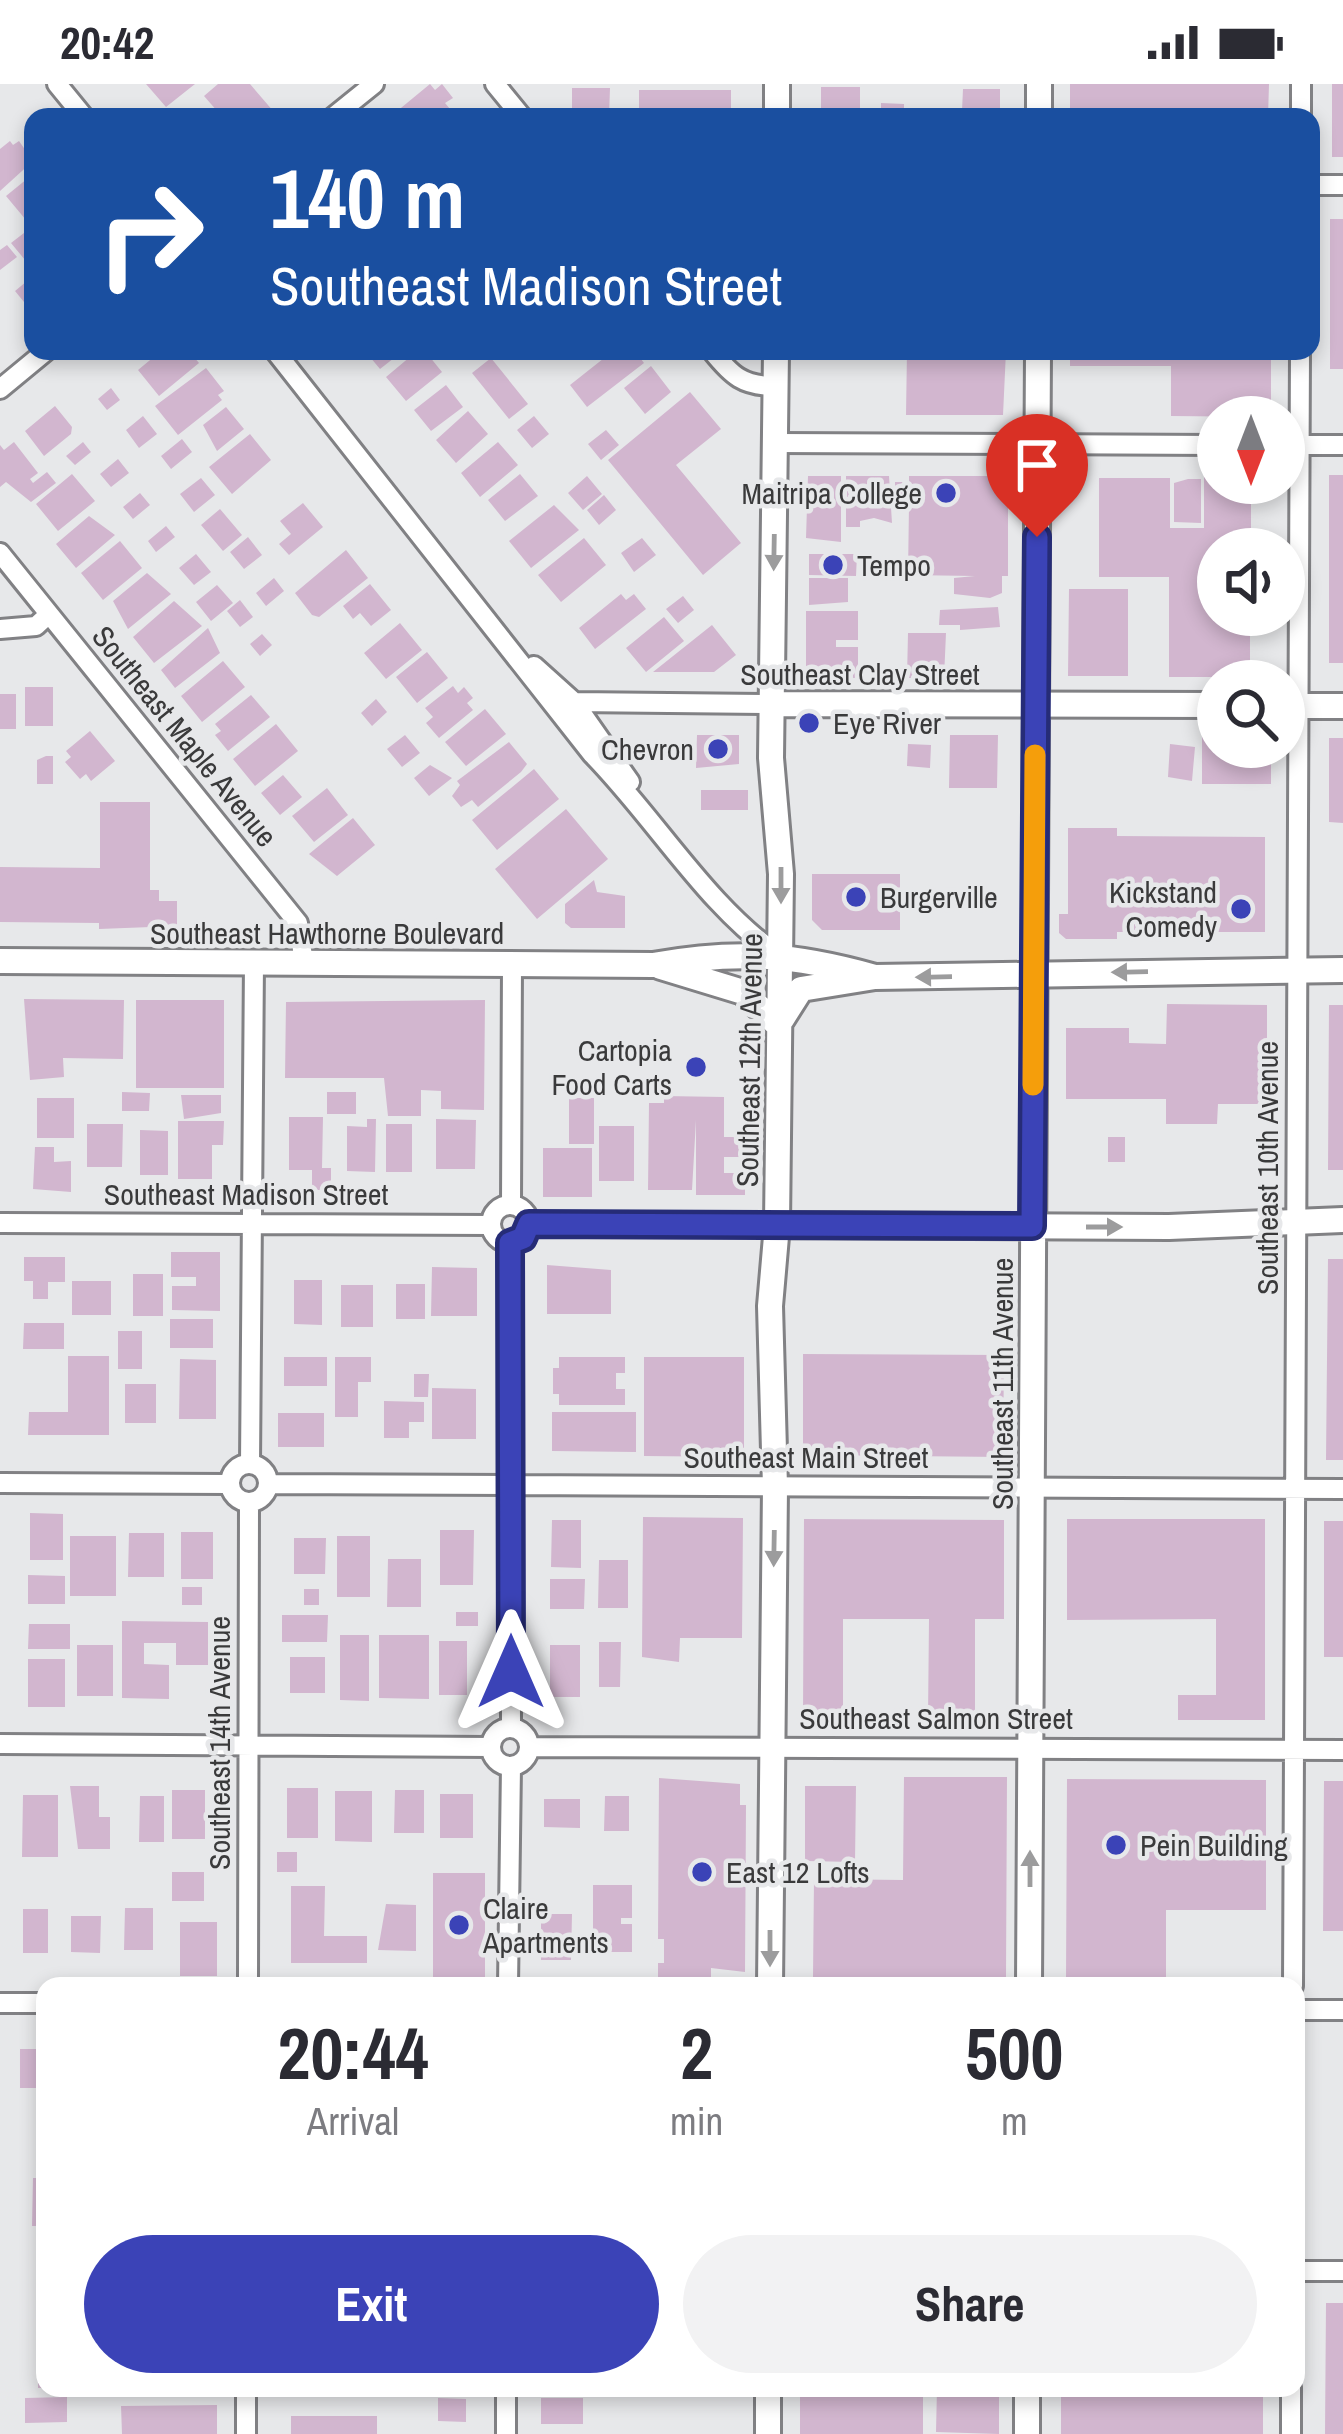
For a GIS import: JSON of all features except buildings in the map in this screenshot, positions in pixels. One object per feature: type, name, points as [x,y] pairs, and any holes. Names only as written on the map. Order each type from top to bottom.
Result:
[{"type":"main road","name":"Southeast 12th Avenue","points":[[770,1977],[775,1486],[770,1306],[777,1225],[781,956],[772,704],[776,360]]},
{"type":"main road","name":"Southeast 11th Avenue","points":[[1029,1977],[1038,360]]},
{"type":"main road","name":"Southeast Clay Street","points":[[772,704],[1197,705]]},
{"type":"main road","points":[[1305,706],[1343,706]]},
{"type":"main road","name":"Southeast Hawthorne Boulevard","points":[[0,961],[653,965],[710,955],[781,956],[875,977]]},
{"type":"main road","name":"Southeast Hawthorne Boulevard","points":[[653,965],[743,992],[779,1027],[800,989],[875,977],[1343,970]]},
{"type":"main road","points":[[777,1225],[1343,1220]]},
{"type":"main road","points":[[768,2397],[768,2434]]},
{"type":"main road","points":[[1027,2397],[1027,2434]]},
{"type":"street","points":[[57,84],[77,108]]},
{"type":"street","points":[[344,108],[374,84]]},
{"type":"street","points":[[495,84],[515,108]]},
{"type":"street","points":[[0,389],[35,360]]},
{"type":"street","points":[[282,360],[592,754],[644,807],[736,925],[781,956]]},
{"type":"street","points":[[719,360],[734,378],[753,386],[776,386]]},
{"type":"street","name":"Southeast 10th Avenue","points":[[1296,396],[1299,360]]},
{"type":"street","points":[[776,443],[1197,445]]},
{"type":"street","points":[[1305,445],[1343,445]]},
{"type":"street","name":"Southeast 10th Avenue","points":[[1292,504],[1292,660]]},
{"type":"street","name":"Southeast Maple Avenue","points":[[0,553],[298,922],[304,963]]},
{"type":"street","points":[[0,629],[36,626],[49,614]]},
{"type":"street","points":[[510,645],[574,702],[609,745],[644,807]]},
{"type":"street","name":"Southeast Clay Street","points":[[574,702],[772,704]]},
{"type":"street","name":"Southeast 10th Avenue","points":[[1293,768],[1298,969],[1293,1977]]},
{"type":"street","points":[[250,1464],[254,962]]},
{"type":"street","points":[[511,1204],[512,964]]},
{"type":"street","points":[[511,1204],[525,1211],[529,1224],[523,1238],[510,1243],[498,1238],[491,1225],[496,1211],[511,1204]]},
{"type":"street","name":"Southeast Madison Street","points":[[0,1222],[491,1225]]},
{"type":"street","points":[[529,1224],[777,1225]]},
{"type":"street","points":[[510,1243],[511,1728]]},
{"type":"street","points":[[250,1464],[262,1469],[269,1484],[262,1498],[249,1503],[236,1498],[230,1484],[236,1469],[250,1464]]},
{"type":"street","points":[[0,1483],[230,1484]]},
{"type":"street","name":"Southeast Main Street","points":[[269,1484],[1343,1489]]},
{"type":"street","name":"Southeast 14th Avenue","points":[[248,1977],[249,1503]]},
{"type":"street","points":[[511,1728],[522,1732],[529,1747],[526,1758],[511,1766],[495,1758],[491,1747],[500,1731],[511,1728]]},
{"type":"street","points":[[0,1744],[491,1747]]},
{"type":"street","name":"Southeast Salmon Street","points":[[529,1747],[1343,1750]]},
{"type":"street","points":[[508,1977],[511,1766]]},
{"type":"street","points":[[0,2002],[36,2003]]},
{"type":"street","points":[[1305,2010],[1343,2010]]},
{"type":"street","points":[[1305,2271],[1343,2271]]},
{"type":"street","points":[[246,2397],[246,2434]]},
{"type":"street","points":[[506,2397],[506,2434]]},
{"type":"street","points":[[1291,2397],[1291,2434]]},
{"type":"slow traffic","points":[[1033,1085],[1035,755]]},
{"type":"place","name":"Maitripa College","points":[[946,493]]},
{"type":"place","name":"Tempo","points":[[833,565]]},
{"type":"place","name":"Eye River","points":[[809,723]]},
{"type":"place","name":"Chevron","points":[[718,749]]},
{"type":"place","name":"Burgerville","points":[[856,897]]},
{"type":"place","name":"Kickstand Comedy","points":[[1241,909]]},
{"type":"place","name":"Cartopia Food Carts","points":[[696,1067]]},
{"type":"place","name":"Pein Building","points":[[1116,1845]]},
{"type":"place","name":"East 12 Lofts","points":[[702,1872]]},
{"type":"place","name":"Claire Apartments","points":[[459,1925]]},
{"type":"route","points":[[511,1672],[510,1243],[523,1238],[529,1224],[1032,1226],[1037,537]]}]
